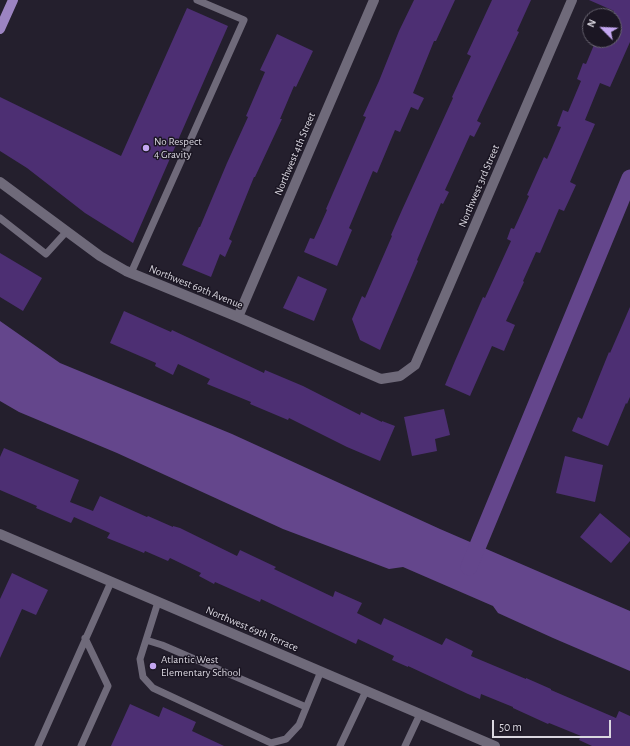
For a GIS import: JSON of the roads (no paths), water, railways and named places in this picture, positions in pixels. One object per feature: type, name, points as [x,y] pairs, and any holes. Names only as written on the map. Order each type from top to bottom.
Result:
[{"type":"main road","points":[[0,29],[13,0]]},
{"type":"street","name":"Northwest 4th Street","points":[[238,317],[374,0]]},
{"type":"street","name":"Northwest 3rd Street","points":[[400,376],[415,365],[572,0]]},
{"type":"street","name":"Northwest 69th Avenue","points":[[0,182],[100,256],[131,273],[238,317],[381,379],[400,376]]},
{"type":"street","name":"Northwest 69th Terrace","points":[[0,534],[495,746]]},
{"type":"lane","points":[[131,273],[244,20],[197,0]]},
{"type":"lane","points":[[2,223],[46,254],[67,231]]},
{"type":"lane","points":[[38,746],[111,582]]},
{"type":"lane","points":[[158,602],[140,659],[143,677],[153,688],[271,743],[286,739],[299,725],[321,672]]},
{"type":"lane","points":[[82,746],[108,686],[85,638]]},
{"type":"lane","points":[[146,640],[162,645],[306,707]]},
{"type":"lane","points":[[340,746],[366,691]]},
{"type":"lane","points":[[405,746],[420,714]]},
{"type":"waterway","points":[[469,567],[630,178]]},
{"type":"place","name":"No Respect 4 Gravity","points":[[146,148]]},
{"type":"place","name":"Atlantic West Elementary School","points":[[153,666]]}]
